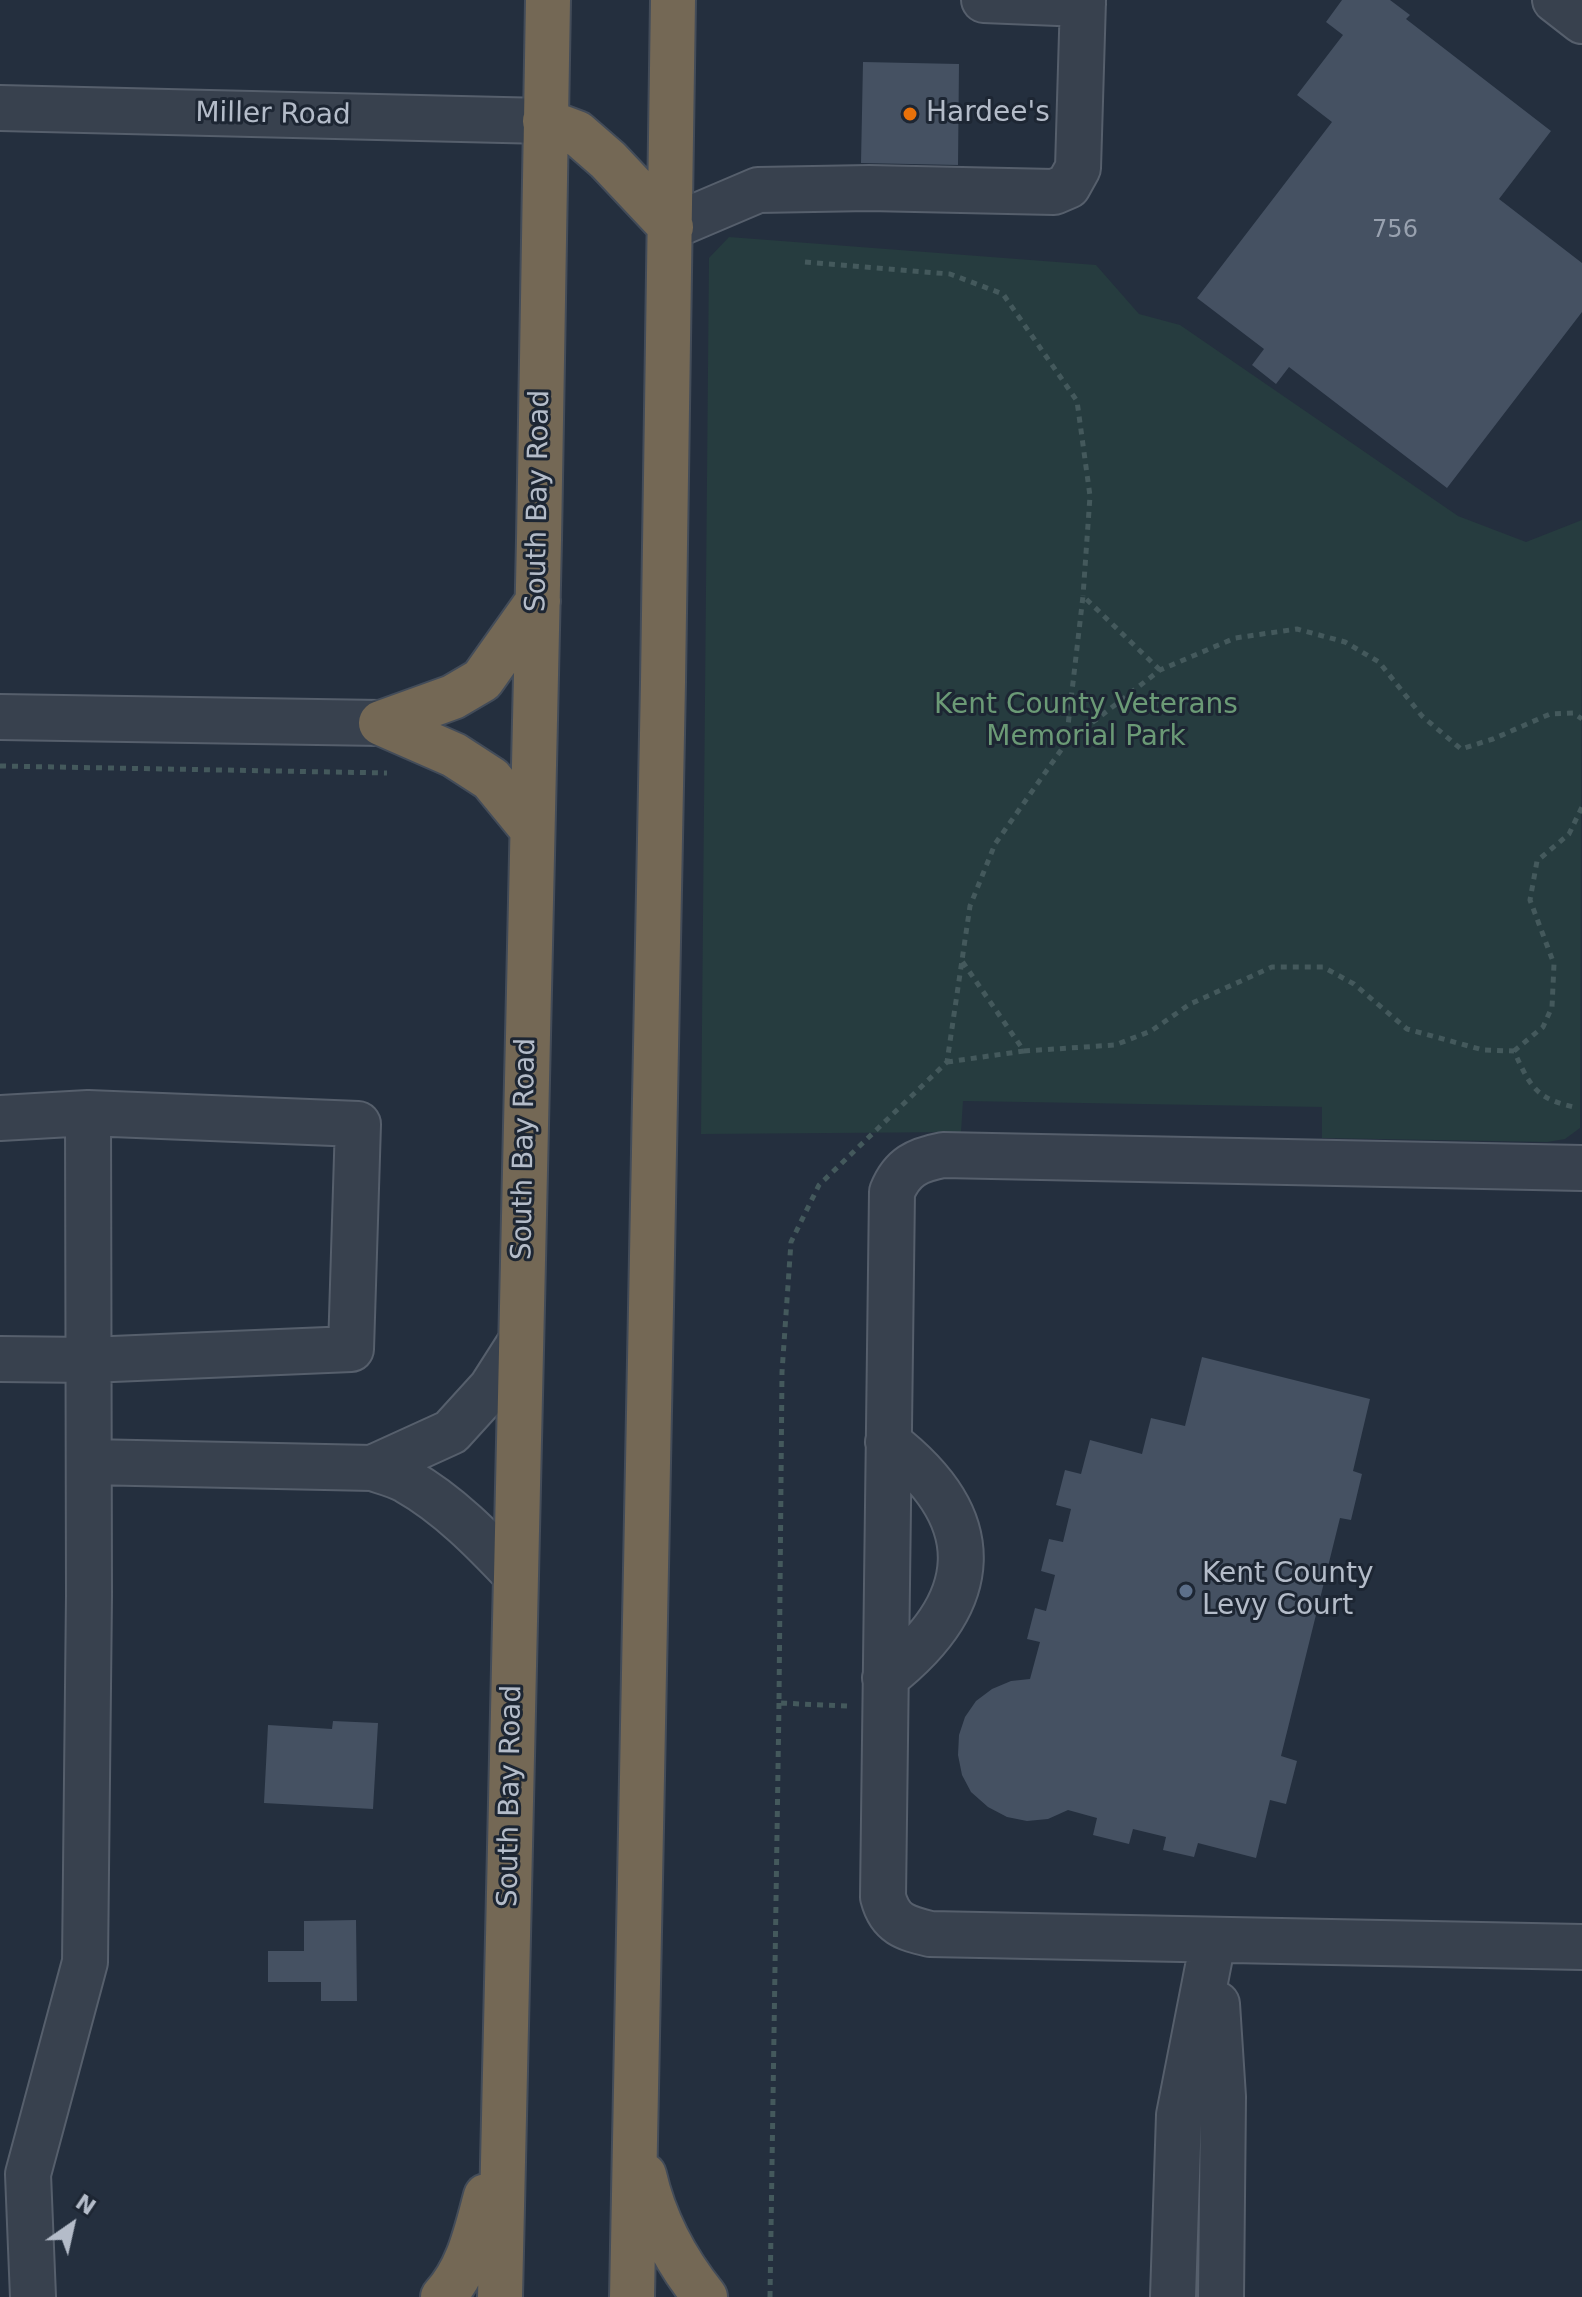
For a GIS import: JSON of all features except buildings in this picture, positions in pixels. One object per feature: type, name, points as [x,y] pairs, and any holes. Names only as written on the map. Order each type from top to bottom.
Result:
[{"type":"highway","name":"South Bay Road","points":[[500,2297],[538,601],[548,0]]},
{"type":"highway","points":[[632,2297],[673,0]]},
{"type":"highway","points":[[545,121],[577,133],[671,227]]},
{"type":"highway","points":[[381,723],[453,697],[482,680],[538,601]]},
{"type":"highway","points":[[381,723],[454,755],[491,779],[532,829]]},
{"type":"highway","points":[[443,2297],[454,2285],[474,2241],[503,2136]]},
{"type":"highway","points":[[635,2137],[648,2194],[665,2235],[690,2279],[705,2297]]},
{"type":"street","points":[[671,227],[758,190],[869,188],[1054,192],[1068,186],[1078,168],[1083,2],[984,0]]},
{"type":"street","points":[[1555,0],[1582,21]]},
{"type":"street","name":"Miller Road","points":[[0,108],[545,121]]},
{"type":"street","points":[[0,717],[381,723]]},
{"type":"street","points":[[0,1118],[88,1113],[358,1124],[351,1349],[89,1360],[0,1359]]},
{"type":"street","points":[[33,2297],[28,2174],[85,1962],[88,1113]]},
{"type":"street","points":[[1582,1168],[943,1155],[920,1159],[897,1179],[892,1192],[883,1897],[893,1921],[905,1928],[930,1934],[1582,1947]]},
{"type":"street","points":[[372,1468],[451,1432],[491,1388],[521,1341]]},
{"type":"street","points":[[885,1678],[909,1660],[934,1632],[948,1610],[957,1587],[960,1563],[958,1538],[941,1494],[911,1460],[888,1442]]},
{"type":"street","points":[[89,1462],[372,1468],[405,1479],[432,1497],[486,1543],[516,1575]]},
{"type":"street","points":[[1173,2297],[1179,2115],[1213,1941]]},
{"type":"street","points":[[1213,1941],[1223,2097],[1221,2297]]},
{"type":"path","points":[[805,262],[950,274],[1003,294],[1077,401],[1090,496],[1083,596],[1066,743],[1160,670],[1235,638],[1297,629],[1345,642],[1379,662],[1422,716],[1461,749],[1493,739],[1550,714],[1573,713],[1582,719]]},
{"type":"path","points":[[1083,596],[1160,670]]},
{"type":"path","points":[[0,766],[392,773]]},
{"type":"path","points":[[947,1062],[1024,1051],[1115,1045],[1151,1031],[1190,1004],[1272,967],[1323,967],[1354,984],[1407,1029],[1483,1050],[1514,1051],[1543,1027],[1552,1007],[1554,964],[1530,900],[1537,861],[1569,834],[1582,807]]},
{"type":"path","points":[[961,959],[1024,1051]]},
{"type":"path","points":[[1514,1051],[1527,1081],[1539,1093],[1555,1103],[1578,1108]]},
{"type":"path","points":[[770,2297],[779,1703]]},
{"type":"green space","name":"Kent County Veterans Memorial Park","points":[[729,237],[1096,265],[1139,314],[1180,325],[1458,516],[1526,542],[1582,520],[1580,1128],[1565,1139],[1547,1142],[1322,1138],[1322,1107],[963,1101],[961,1132],[701,1134],[709,258]]},
{"type":"place","name":"Hardee's","points":[[910,114]]},
{"type":"place","name":"Kent County Levy Court","points":[[1186,1591]]}]
